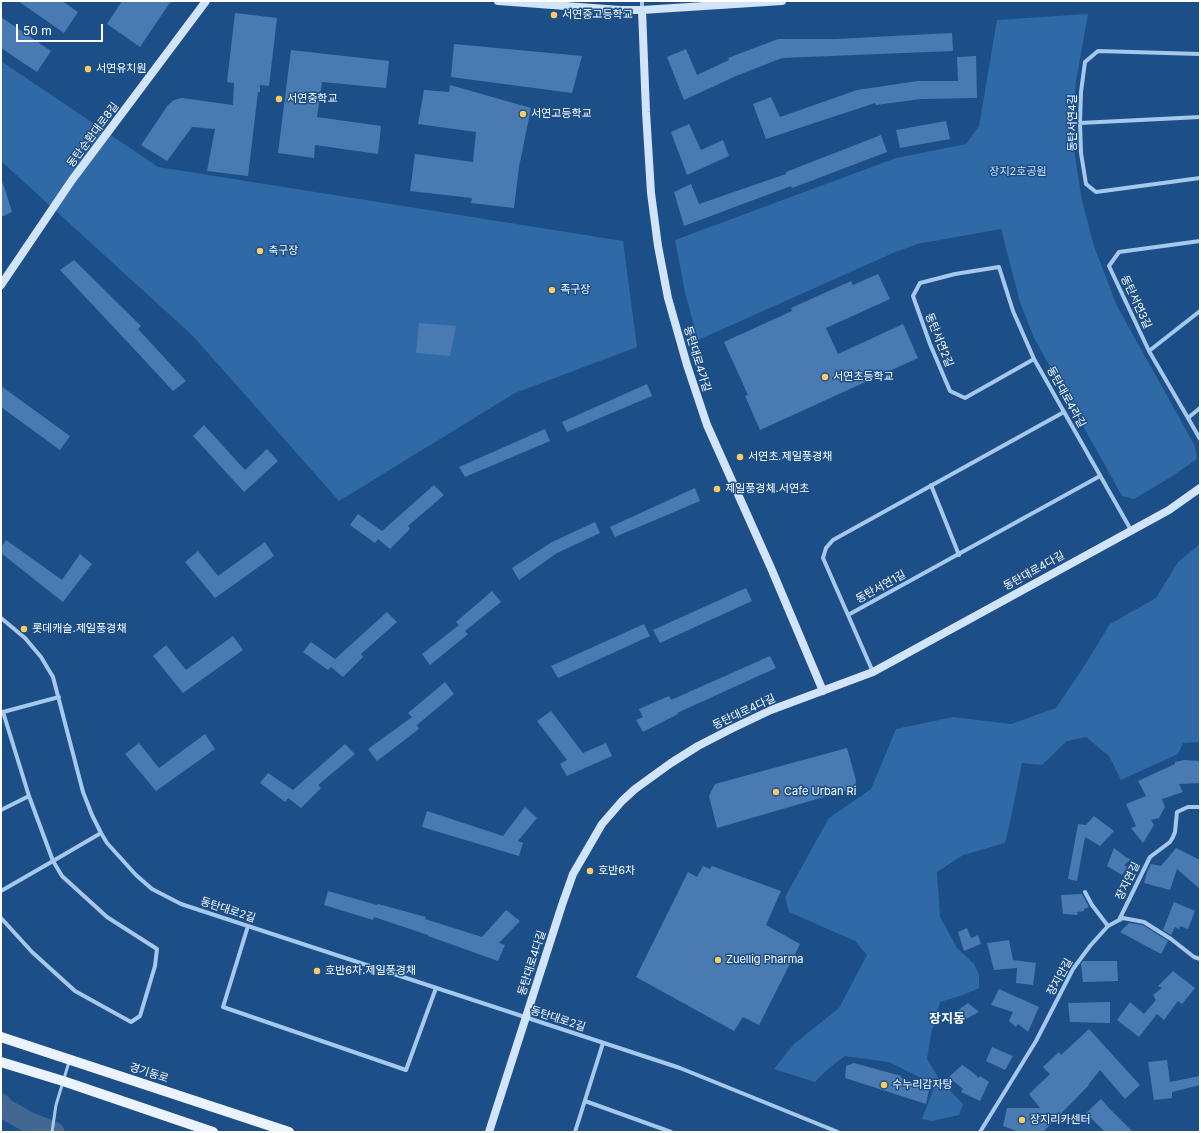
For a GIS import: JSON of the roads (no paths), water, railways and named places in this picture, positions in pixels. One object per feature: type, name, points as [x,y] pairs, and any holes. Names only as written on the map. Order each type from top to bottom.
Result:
[{"type":"main road","name":"경기동로","points":[[3,1037],[289,1132]]},
{"type":"main road","points":[[1,1062],[213,1132]]},
{"type":"street","name":"동탄순환대로8길","points":[[1,284],[72,180],[206,1]]},
{"type":"street","points":[[498,1],[620,10],[642,10],[782,1]]},
{"type":"street","points":[[642,1],[642,10]]},
{"type":"street","name":"동탄대로4가길","points":[[642,10],[646,119],[651,193],[658,246],[668,298],[687,365],[707,425],[771,568],[823,691]]},
{"type":"street","name":"동탄서연4길","points":[[1200,54],[1098,51],[1085,62],[1081,92],[1080,123],[1081,153],[1086,184],[1096,192],[1200,178]]},
{"type":"street","points":[[1080,123],[1200,117]]},
{"type":"street","name":"동탄서연3길","points":[[1200,241],[1119,252],[1109,266],[1149,351],[1200,439]]},
{"type":"street","name":"동탄서연2길","points":[[1000,267],[955,274],[920,283],[912,296],[950,391],[965,398],[1034,359]]},
{"type":"street","name":"동탄대로4라길","points":[[1000,267],[1013,311],[1034,359],[1131,530]]},
{"type":"street","points":[[1149,351],[1200,312]]},
{"type":"street","points":[[1188,418],[1200,408]]},
{"type":"street","name":"동탄서연1길","points":[[1064,412],[833,540],[826,548],[823,558],[848,615],[1100,476]]},
{"type":"street","points":[[931,485],[959,555]]},
{"type":"street","name":"동탄대로4다길","points":[[488,1132],[573,874],[602,824],[635,789],[698,746],[731,729],[771,710],[873,672],[1169,510],[1200,488]]},
{"type":"street","points":[[848,615],[873,672]]},
{"type":"street","name":"동탄대로2길","points":[[1,618],[25,638],[41,657],[53,677],[84,792],[92,815],[101,833],[107,843],[136,875],[152,889],[181,904],[680,1068],[838,1132]]},
{"type":"street","points":[[1,918],[32,952],[75,991],[131,1022],[140,1016],[155,966],[157,949],[107,917],[62,876],[53,861],[29,796],[2,711],[59,697]]},
{"type":"street","points":[[1,810],[29,796]]},
{"type":"street","name":"장지연길","points":[[1119,920],[1150,857],[1170,842],[1176,832],[1177,812],[1188,807],[1200,807]]},
{"type":"street","points":[[1,891],[101,833]]},
{"type":"street","points":[[1085,892],[1092,905],[1108,926]]},
{"type":"street","points":[[1119,920],[1123,918],[1144,922],[1171,939],[1194,957],[1200,959]]},
{"type":"street","name":"장지안길","points":[[980,1132],[1036,1041],[1073,969],[1090,946],[1108,926],[1119,920]]},
{"type":"street","points":[[248,926],[224,1007],[406,1070],[436,988]]},
{"type":"street","points":[[575,1132],[603,1043]]},
{"type":"street","points":[[585,1101],[671,1132]]},
{"type":"lane","points":[[52,1132],[56,1106],[70,1059]]},
{"type":"waterway","points":[[1,1104],[5,1109],[28,1122],[54,1132]]},
{"type":"place","name":"서연중고등학교","points":[[554,15]]},
{"type":"place","name":"서연유치원","points":[[88,69]]},
{"type":"place","name":"서연중학교","points":[[279,99]]},
{"type":"place","name":"서연고등학교","points":[[523,114]]},
{"type":"place","name":"축구장","points":[[260,251]]},
{"type":"place","name":"족구장","points":[[552,290]]},
{"type":"place","name":"서연초등학교","points":[[825,377]]},
{"type":"place","name":"서연초.제일풍경채","points":[[740,457]]},
{"type":"place","name":"제일풍경체.서연초","points":[[717,489]]},
{"type":"place","name":"롯데캐슬.제일풍경채","points":[[24,629]]},
{"type":"place","name":"Cafe Urban Ri","points":[[776,792]]},
{"type":"place","name":"호반6차","points":[[590,871]]},
{"type":"place","name":"Zuellig Pharma","points":[[718,960]]},
{"type":"place","name":"호반6차.제일풍경채","points":[[317,971]]},
{"type":"place","name":"수누리감자탕","points":[[884,1085]]},
{"type":"place","name":"장지리카센터","points":[[1022,1120]]},
{"type":"district","name":"장지동","points":[[947,1019]]},
{"type":"park label","name":"장지2호공원","points":[[1018,172]]}]
